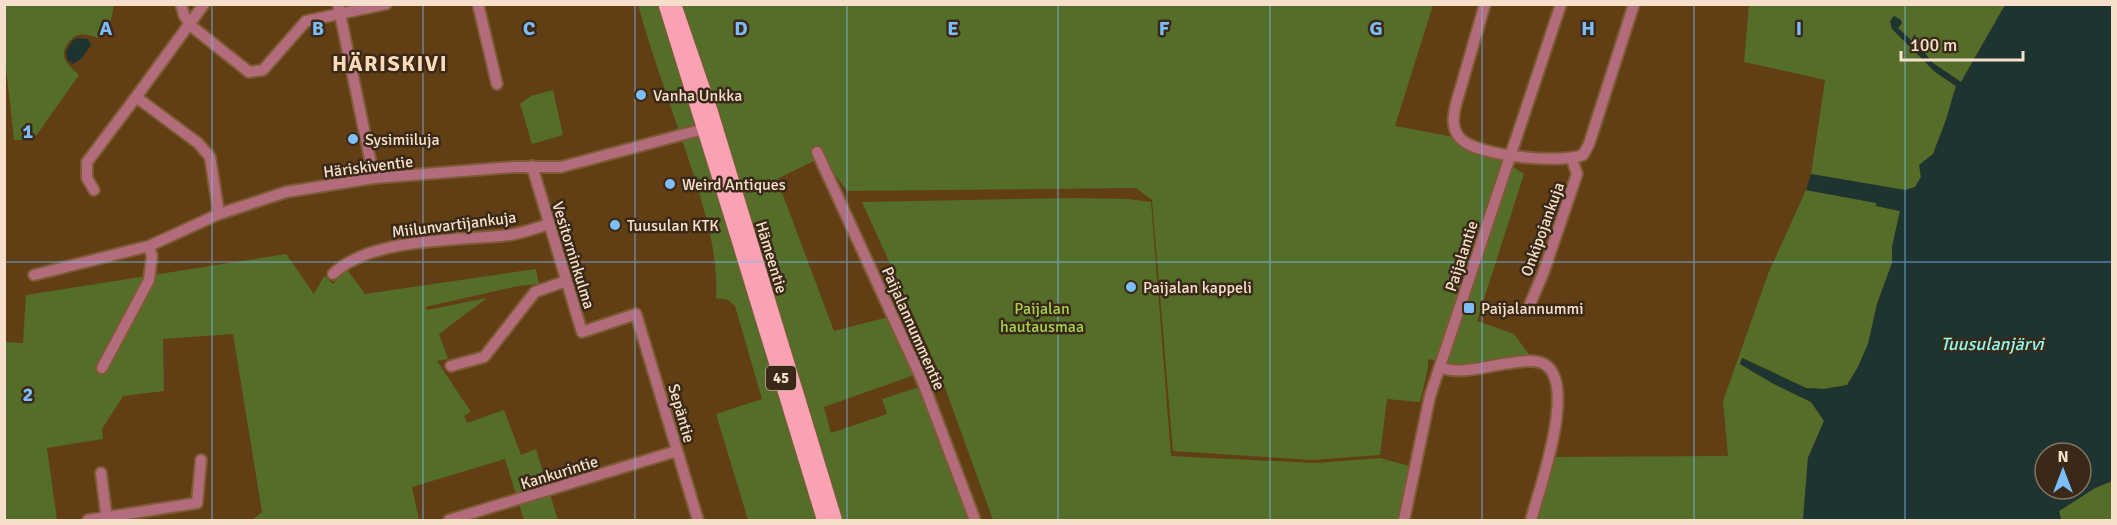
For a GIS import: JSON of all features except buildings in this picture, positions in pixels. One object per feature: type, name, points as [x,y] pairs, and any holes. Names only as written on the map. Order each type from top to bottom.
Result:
[{"type":"main road","name":"Hämeentie","points":[[665,4],[709,127],[835,520]]},
{"type":"main road","name":"Hämeentie","points":[[674,4],[737,235],[824,520]]},
{"type":"street","points":[[181,4],[190,25],[249,72],[263,70],[306,21],[339,9],[386,4]]},
{"type":"street","points":[[94,190],[87,178],[87,162],[204,4]]},
{"type":"street","points":[[478,4],[497,84]]},
{"type":"street","points":[[1485,4],[1455,111],[1454,129],[1462,140],[1472,145],[1528,159],[1572,159],[1583,155],[1589,144],[1634,4]]},
{"type":"street","name":"Paijalantie","points":[[1404,520],[1428,406],[1479,246],[1512,155],[1561,4]]},
{"type":"street","points":[[339,9],[374,178]]},
{"type":"street","points":[[136,97],[198,143],[210,157],[219,214]]},
{"type":"street","name":"Häriskiventie","points":[[34,275],[149,246],[219,214],[286,192],[374,178],[532,166],[561,167],[709,127]]},
{"type":"street","name":"Paijalannummentie","points":[[817,152],[926,388],[975,520]]},
{"type":"street","name":"Onkipojankuja","points":[[1528,309],[1544,271],[1577,174],[1572,159]]},
{"type":"street","name":"Vesitorninkulma","points":[[532,166],[582,332],[636,314]]},
{"type":"street","name":"Miilunvartijankuja","points":[[333,274],[344,264],[384,247],[512,234],[549,224]]},
{"type":"street","points":[[102,368],[149,280],[153,256],[149,246]]},
{"type":"street","points":[[451,366],[483,357],[534,292],[566,281]]},
{"type":"street","name":"Sepäntie","points":[[636,314],[698,520]]},
{"type":"street","points":[[1440,367],[1446,370],[1464,370],[1532,361],[1544,364],[1554,373],[1558,385],[1558,412],[1551,449],[1531,520]]},
{"type":"street","name":"Kankurintie","points":[[449,520],[677,451]]},
{"type":"street","points":[[88,520],[107,519],[196,502],[201,460]]},
{"type":"street","points":[[100,474],[107,519]]},
{"type":"green space","points":[[4,5],[113,5],[109,23],[98,38],[81,34],[68,43],[64,51],[65,59],[79,75],[36,136],[24,140],[14,140],[5,58]]},
{"type":"green space","points":[[638,5],[1433,5],[1395,126],[1454,137],[1494,154],[1524,174],[1477,321],[1514,334],[1531,357],[1459,366],[1428,359],[1420,402],[1387,399],[1380,455],[1311,460],[1173,451],[1152,200],[1136,188],[847,191],[822,157],[777,179],[834,331],[892,316],[917,374],[824,407],[831,433],[887,414],[882,399],[922,386],[970,520],[748,520],[716,414],[762,399],[735,306],[728,300],[716,298],[715,266],[707,222]]},
{"type":"green space","points":[[1749,5],[2005,5],[1961,82],[1933,63],[1890,21],[1935,72],[1956,86],[1933,154],[1920,165],[1921,177],[1915,187],[1905,190],[1811,174],[1825,80],[1744,62]]},
{"type":"green space","points":[[553,90],[563,135],[532,144],[520,104],[531,96]]},
{"type":"green space","points":[[1806,190],[1877,203],[1876,206],[1900,211],[1892,247],[1892,263],[1877,304],[1868,344],[1847,385],[1824,389],[1806,388],[1743,358],[1740,364],[1811,402],[1824,421],[1808,458],[1803,520],[1534,520],[1550,457],[1728,456],[1723,401],[1768,274]]},
{"type":"green space","name":"Paijalan hautausmaa","points":[[1128,199],[1151,202],[1171,456],[1316,463],[1380,458],[1409,466],[1399,520],[993,520],[940,374],[862,202]]},
{"type":"green space","points":[[286,254],[314,294],[324,276],[333,284],[346,268],[365,294],[536,269],[539,284],[518,286],[425,307],[427,310],[487,298],[439,334],[448,359],[437,361],[471,412],[464,416],[467,423],[504,410],[521,455],[536,449],[558,520],[524,520],[505,459],[412,487],[419,520],[252,520],[262,512],[233,334],[163,339],[164,391],[123,396],[102,429],[103,439],[47,448],[57,520],[5,520],[4,342],[23,343],[26,295]]},
{"type":"green space","points":[[2112,481],[2112,520],[2061,520],[2059,511],[2075,501],[2093,501],[2095,488]]},
{"type":"water","name":"Tuusulanjärvi","points":[[2005,5],[2112,5],[2112,481],[2093,489],[2093,441],[2033,441],[2033,501],[2075,501],[2059,511],[2061,520],[1803,520],[1808,458],[1824,421],[1811,402],[1740,364],[1742,358],[1806,388],[1824,389],[1847,385],[1868,344],[1877,304],[1892,263],[1892,247],[1900,211],[1876,206],[1876,203],[1806,190],[1811,174],[1905,190],[1915,187],[1921,177],[1919,165],[1933,154],[1956,86],[1935,72],[1892,29],[1890,21],[1894,16],[1902,23],[1898,28],[1933,63],[1961,82]]},
{"type":"water","points":[[88,39],[91,45],[81,59],[73,64],[67,60],[66,51],[73,40]]},
{"type":"place","name":"Vanha Unkka","points":[[641,95]]},
{"type":"place","name":"Sysimiiluja","points":[[353,139]]},
{"type":"place","name":"Weird Antiques","points":[[670,184]]},
{"type":"place","name":"Tuusulan KTK","points":[[615,225]]},
{"type":"place","name":"Paijalan kappeli","points":[[1131,287]]},
{"type":"place","name":"Paijalannummi","points":[[1469,308]]},
{"type":"district","name":"HÄRISKIVI","points":[[390,63]]}]
